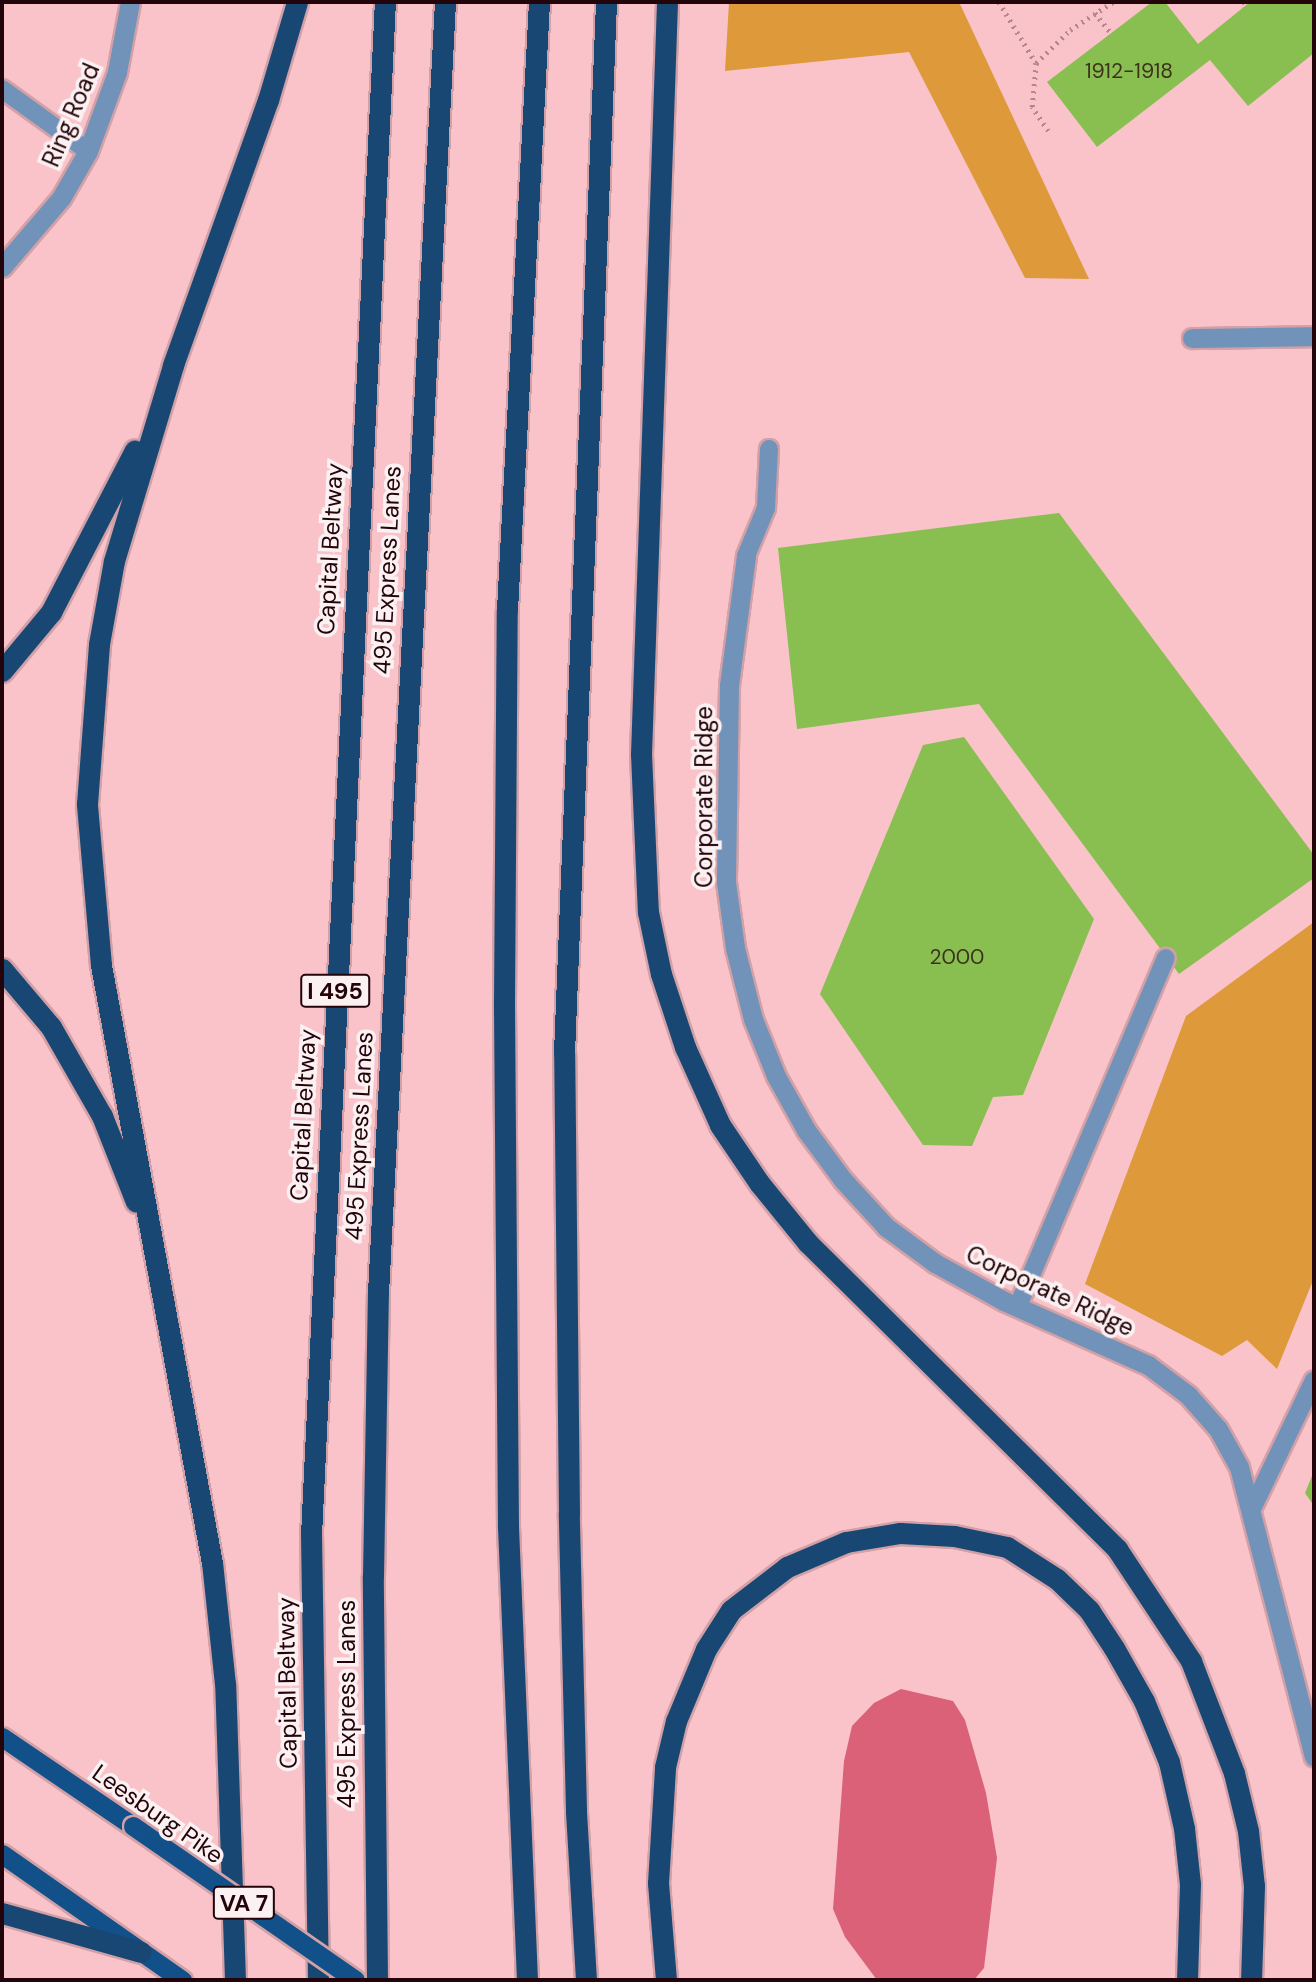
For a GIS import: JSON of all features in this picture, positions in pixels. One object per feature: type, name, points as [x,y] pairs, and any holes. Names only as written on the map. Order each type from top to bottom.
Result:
[{"type":"highway","points":[[234,1980],[223,1670],[212,1563],[101,965],[87,804],[99,643],[114,561],[173,365],[268,100],[297,2]]},
{"type":"highway","name":"Capital Beltway","points":[[318,1980],[311,1535],[385,2]]},
{"type":"highway","name":"495 Express Lanes","points":[[377,1980],[373,1576],[378,1293],[445,2]]},
{"type":"highway","points":[[527,1980],[508,1514],[504,974],[507,610],[539,2]]},
{"type":"highway","points":[[586,1980],[576,1810],[569,1540],[564,1053],[606,2]]},
{"type":"highway","points":[[667,2],[641,754],[648,912],[661,974],[685,1047],[720,1125],[760,1184],[808,1243],[1117,1549],[1191,1661],[1234,1773],[1248,1832],[1254,1886],[1251,1980]]},
{"type":"highway","points":[[2,671],[51,612],[88,546],[173,365]]},
{"type":"highway","points":[[2,969],[51,1027],[102,1116],[135,1196],[161,1282]]},
{"type":"highway","points":[[666,1980],[658,1883],[665,1767],[681,1708],[706,1649],[732,1610],[787,1567],[846,1542],[900,1533],[954,1536],[1007,1547],[1057,1579],[1089,1611],[1114,1648],[1144,1701],[1170,1762],[1184,1828],[1190,1897],[1187,1980]]},
{"type":"highway","name":"Leesburg Pike","points":[[2,1737],[355,1980]]},
{"type":"highway","points":[[2,1854],[182,1980]]},
{"type":"highway","points":[[2,1913],[142,1952]]},
{"type":"street","name":"Ring Road","points":[[2,267],[61,198],[88,151],[117,72],[130,2]]},
{"type":"street","points":[[1192,338],[1314,336]]},
{"type":"street","name":"Corporate Ridge","points":[[746,556],[729,686],[724,814],[729,908],[753,1019],[788,1098],[843,1180],[886,1227],[935,1263],[1018,1307],[1103,1342],[1147,1365],[1188,1395],[1218,1429],[1239,1466],[1314,1756]]},
{"type":"lane","points":[[2,89],[88,151]]},
{"type":"lane","points":[[746,556],[766,508],[769,449]]},
{"type":"lane","points":[[1018,1307],[1167,958]]},
{"type":"lane","points":[[1251,1511],[1314,1380]]},
{"type":"path","points":[[999,2],[1036,63],[1032,107],[1048,131]]},
{"type":"path","points":[[1036,63],[1070,30],[1113,2]]},
{"type":"path","points":[[1095,13],[1111,33]]},
{"type":"shaded area","points":[[729,2],[959,2],[1089,279],[1025,278],[909,52],[725,71]]},
{"type":"shaded area","points":[[1314,922],[1314,1278],[1277,1369],[1247,1340],[1222,1356],[1085,1284],[1186,1016]]},
{"type":"shaded area","points":[[901,1689],[953,1701],[965,1720],[986,1793],[997,1858],[984,1968],[974,1980],[877,1980],[845,1937],[833,1909],[844,1761],[852,1726],[874,1703]]},
{"type":"building","points":[[1152,2],[1165,2],[1198,44],[1250,2],[1314,2],[1314,53],[1248,106],[1210,60],[1097,147],[1047,82]]},
{"type":"building","points":[[1059,513],[1314,855],[1314,878],[1179,974],[979,704],[797,729],[778,548]]},
{"type":"building","points":[[964,737],[1094,919],[1023,1095],[993,1097],[972,1146],[923,1145],[820,994],[923,745]]},
{"type":"building","points":[[1314,1471],[1314,1506],[1305,1493]]}]
